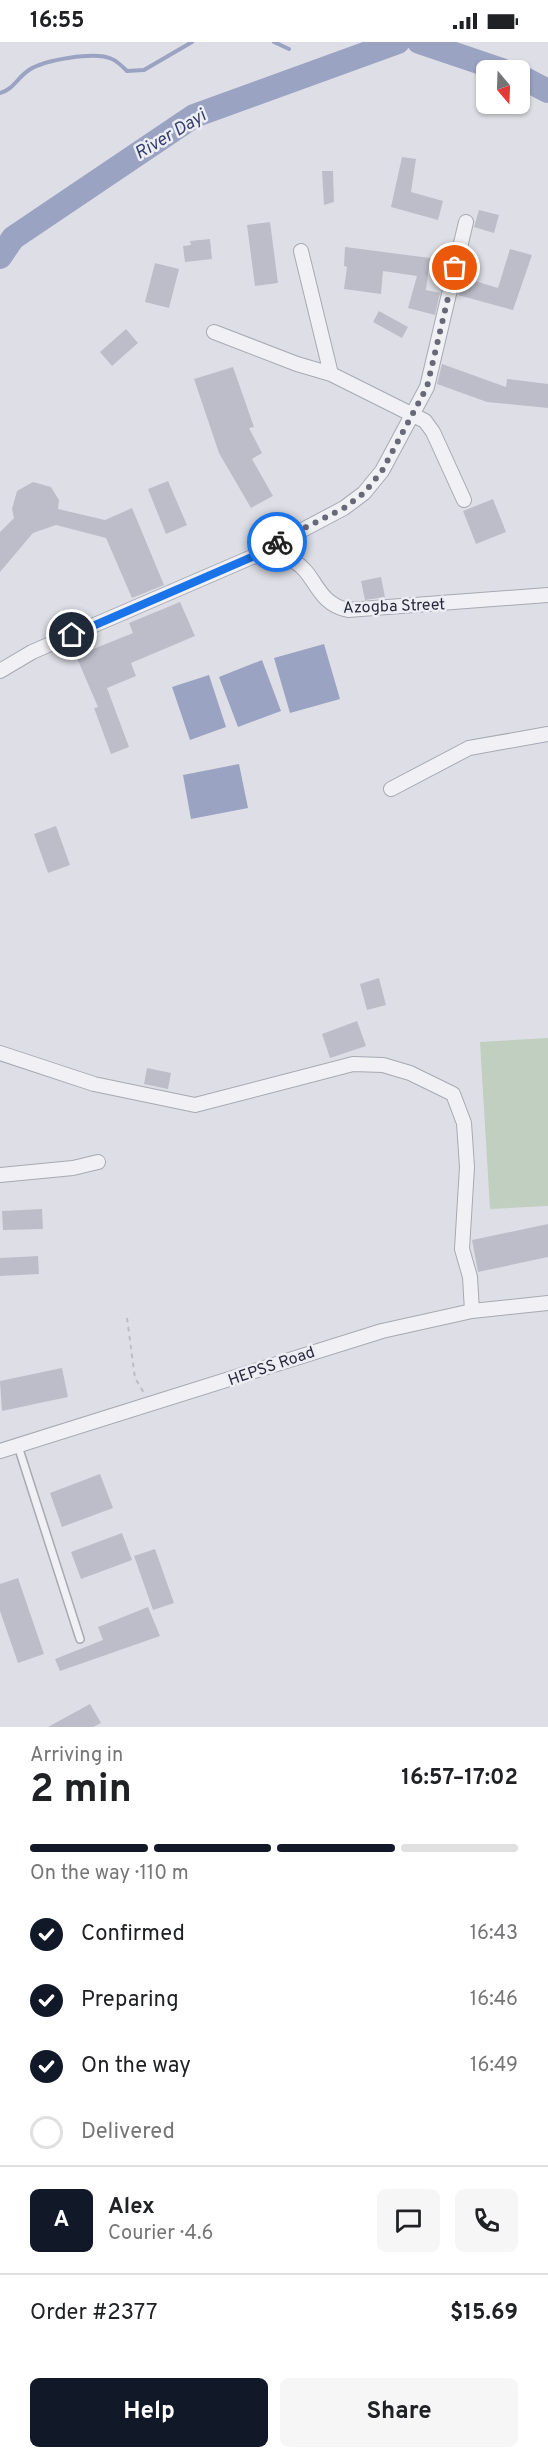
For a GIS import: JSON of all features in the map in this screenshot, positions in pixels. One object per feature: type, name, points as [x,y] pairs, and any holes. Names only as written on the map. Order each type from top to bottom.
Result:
[{"type":"street","points":[[252,557],[344,508],[364,493],[382,471],[427,387],[466,222]]},
{"type":"street","points":[[301,251],[331,374]]},
{"type":"street","points":[[214,332],[297,364],[331,374],[430,426],[464,500]]},
{"type":"street","name":"Azogba Street","points":[[0,670],[32,652],[252,557],[271,554],[291,558],[306,569],[326,599],[336,608],[348,610],[548,595]]},
{"type":"street","points":[[391,789],[469,748],[510,738],[548,734]]},
{"type":"street","points":[[0,1053],[94,1084],[195,1105],[354,1064],[383,1065],[410,1073],[453,1094],[464,1123],[467,1167],[462,1249],[470,1277],[472,1311]]},
{"type":"street","points":[[0,1175],[73,1168],[98,1162]]},
{"type":"street","name":"HEPSS Road","points":[[0,1451],[152,1405],[315,1350],[382,1331],[472,1311],[548,1303]]},
{"type":"lane","points":[[18,1446],[80,1639]]},
{"type":"path","points":[[127,1318],[135,1378],[152,1405]]},
{"type":"green space","points":[[548,1038],[548,1206],[490,1209],[480,1042]]},
{"type":"water","points":[[324,644],[340,699],[290,713],[274,658]]},
{"type":"water","points":[[262,660],[281,711],[238,727],[219,677]]},
{"type":"water","points":[[209,675],[226,727],[190,740],[172,687]]},
{"type":"water","points":[[239,764],[248,808],[191,819],[183,775]]},
{"type":"building","points":[[402,157],[416,159],[411,192],[443,201],[438,220],[391,207]]},
{"type":"building","points":[[322,171],[333,171],[334,202],[324,205]]},
{"type":"building","points":[[479,210],[499,215],[494,233],[474,227]]},
{"type":"building","points":[[270,222],[278,283],[255,286],[247,225]]},
{"type":"building","points":[[210,239],[212,259],[185,262],[183,246],[191,245],[190,241]]},
{"type":"building","points":[[345,247],[430,258],[426,290],[440,293],[435,315],[408,308],[417,276],[383,271],[381,294],[344,289],[347,267],[344,266]]},
{"type":"building","points":[[510,249],[532,255],[513,310],[458,295],[462,277],[498,288]]},
{"type":"building","points":[[155,263],[179,269],[169,308],[145,302]]},
{"type":"building","points":[[379,311],[408,327],[402,338],[373,322]]},
{"type":"building","points":[[126,329],[138,343],[112,366],[100,352]]},
{"type":"building","points":[[442,364],[506,387],[507,379],[548,384],[548,408],[487,402],[437,384]]},
{"type":"building","points":[[233,367],[254,427],[249,428],[262,453],[252,459],[273,496],[251,508],[219,453],[194,379]]},
{"type":"building","points":[[168,481],[187,525],[166,534],[148,489]]},
{"type":"building","points":[[33,482],[51,487],[59,500],[58,509],[105,520],[132,508],[164,585],[132,598],[106,538],[56,525],[33,533],[0,572],[0,532],[14,518],[12,509],[17,491]]},
{"type":"building","points":[[493,499],[506,532],[476,544],[463,511]]},
{"type":"building","points":[[381,577],[385,597],[365,600],[361,581]]},
{"type":"building","points":[[180,602],[195,636],[131,663],[136,676],[107,688],[129,747],[111,754],[94,708],[98,707],[76,656],[133,633],[129,623]]},
{"type":"building","points":[[56,826],[70,865],[48,873],[34,834]]},
{"type":"building","points":[[379,978],[386,1005],[367,1010],[360,984]]},
{"type":"building","points":[[357,1021],[366,1046],[330,1058],[322,1034]]},
{"type":"building","points":[[147,1068],[171,1073],[168,1089],[144,1084]]},
{"type":"building","points":[[42,1209],[43,1229],[3,1230],[2,1211]]},
{"type":"building","points":[[548,1224],[548,1257],[478,1272],[472,1240]]},
{"type":"building","points":[[38,1256],[39,1274],[0,1276],[0,1258]]},
{"type":"building","points":[[62,1368],[68,1397],[2,1411],[0,1381]]},
{"type":"building","points":[[100,1474],[113,1508],[62,1527],[50,1493]]},
{"type":"building","points":[[122,1533],[132,1560],[81,1579],[71,1552]]},
{"type":"building","points":[[155,1549],[174,1603],[153,1610],[134,1556]]},
{"type":"building","points":[[18,1578],[44,1654],[18,1663],[0,1611],[0,1584]]},
{"type":"building","points":[[148,1607],[160,1636],[60,1671],[55,1659],[103,1640],[98,1627]]},
{"type":"building","points":[[90,1704],[101,1723],[93,1727],[48,1727]]},
{"type":"waterway","points":[[0,93],[9,89],[29,70],[46,63],[94,56],[112,59],[127,71],[144,70],[192,42]]},
{"type":"waterway","points":[[274,42],[289,49]]},
{"type":"waterway","name":"River Dayi","points":[[0,257],[13,238],[194,116],[398,42]]},
{"type":"waterway","name":"River Dayi","points":[[419,42],[476,61]]},
{"type":"waterway","name":"River Dayi","points":[[530,82],[548,91]]},
{"type":"way so far","points":[[277,542],[344,508],[364,493],[382,471],[427,387],[444,324],[455,268]]},
{"type":"route","points":[[72,635],[252,557],[277,542]]}]
